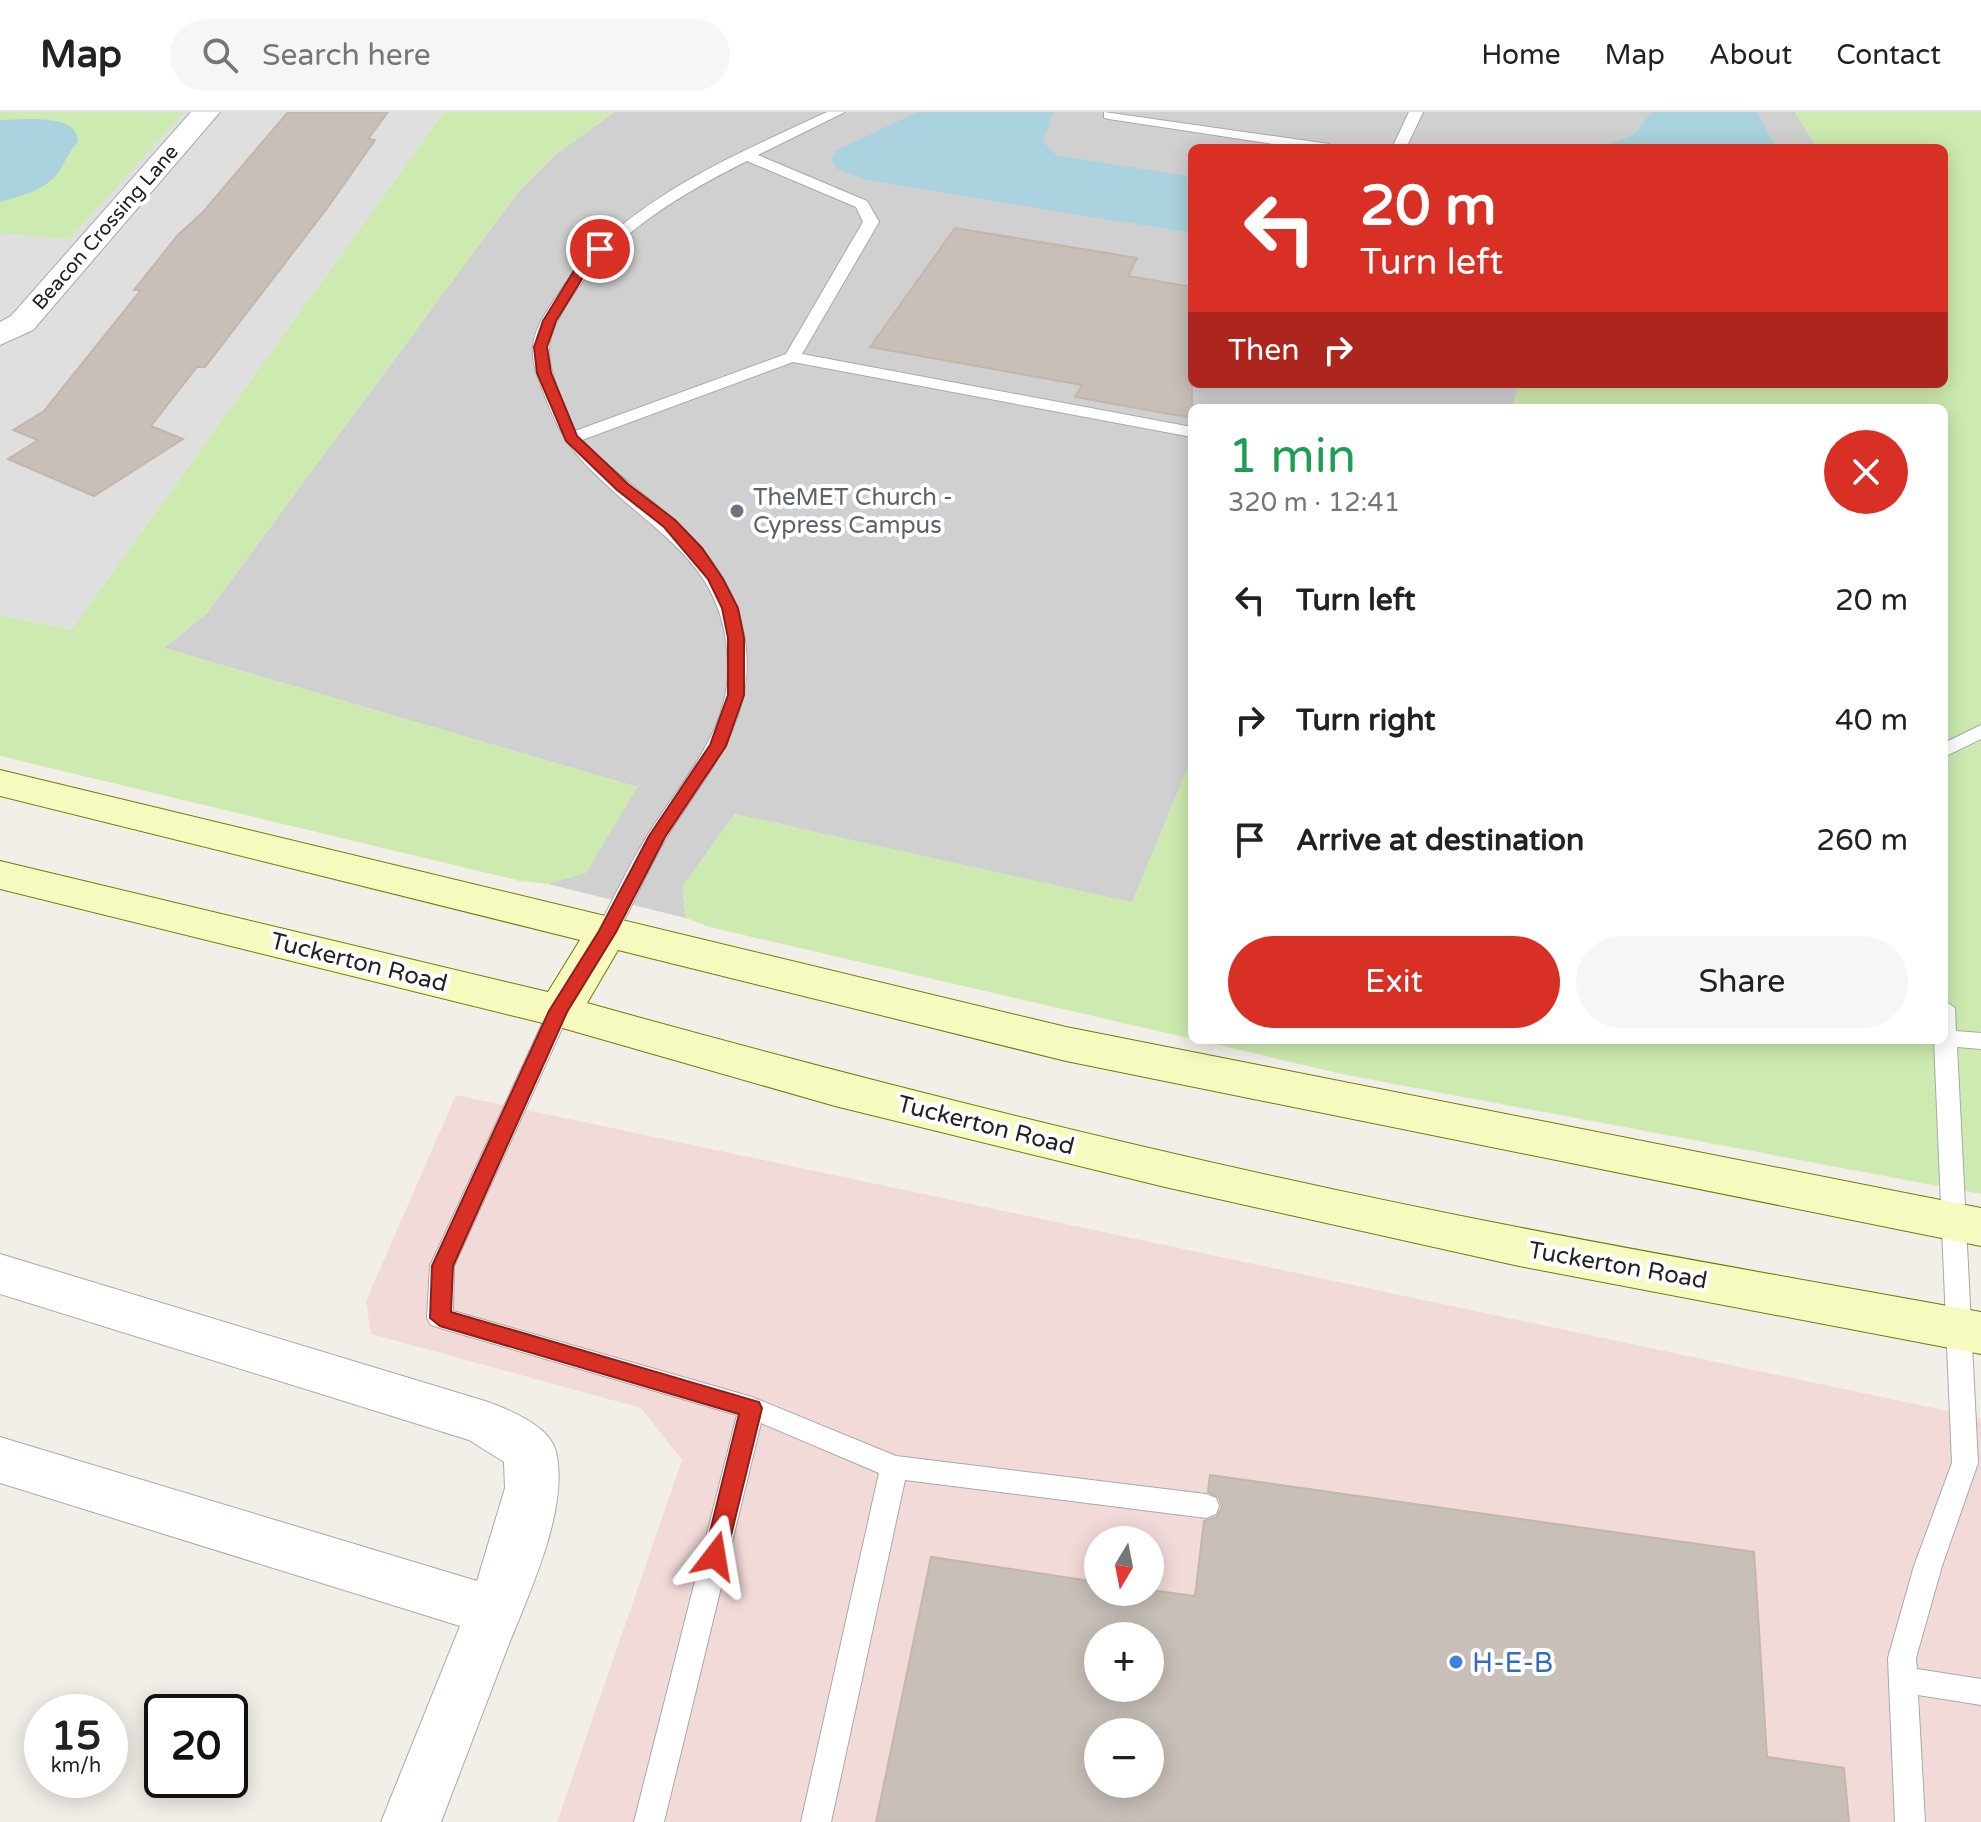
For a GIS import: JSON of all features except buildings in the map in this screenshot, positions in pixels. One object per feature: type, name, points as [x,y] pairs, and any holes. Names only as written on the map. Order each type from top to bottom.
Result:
[{"type":"main road","points":[[0,783],[1066,1044],[1967,1224]]},
{"type":"main road","name":"Tuckerton Road","points":[[0,875],[559,1011],[835,1089],[1165,1169],[1519,1247],[1969,1331]]},
{"type":"main road","points":[[559,1011],[607,932]]},
{"type":"street","name":"Beacon Crossing Lane","points":[[0,335],[22,323],[206,112]]},
{"type":"street","points":[[0,1274],[485,1423],[530,1451],[532,1488],[514,1558],[411,1822]]},
{"type":"street","points":[[0,1460],[493,1611]]},
{"type":"lane","points":[[607,932],[657,836],[718,746],[736,695],[738,669],[730,608],[696,551],[571,438],[544,373],[541,347],[563,296],[600,249],[625,228],[652,208],[747,156],[838,112]]},
{"type":"lane","points":[[1111,112],[1109,115],[1302,144]]},
{"type":"lane","points":[[1401,144],[1416,112]]},
{"type":"lane","points":[[747,156],[862,204],[871,222],[792,357]]},
{"type":"lane","points":[[571,438],[792,357],[1188,431]]},
{"type":"lane","points":[[1948,749],[1981,731]]},
{"type":"lane","points":[[559,1011],[442,1266],[440,1318],[752,1408],[894,1467],[1206,1506]]},
{"type":"lane","points":[[1948,1038],[1981,1041]]},
{"type":"lane","points":[[1910,1822],[1902,1658],[1923,1582],[1965,1463],[1969,1331],[1967,1224],[1946,1044]]},
{"type":"lane","points":[[649,1822],[752,1408]]},
{"type":"lane","points":[[816,1822],[894,1467]]},
{"type":"lane","points":[[1904,1680],[1981,1692]]},
{"type":"shaded area","points":[[0,112],[444,112],[71,630],[0,615]]},
{"type":"shaded area","name":"TheMET Church - Cypress Campus","points":[[614,112],[1795,112],[1815,144],[1188,144],[1188,388],[1518,388],[1513,404],[1188,404],[1188,768],[1132,903],[735,814],[682,887],[686,918],[548,884],[586,872],[637,787],[164,648],[206,614],[518,192],[556,154]]},
{"type":"shaded area","points":[[456,1095],[1981,1418],[1981,1822],[557,1822],[682,1460],[641,1408],[371,1334],[366,1301]]},
{"type":"green space","points":[[0,112],[184,112],[69,239],[0,233]]},
{"type":"green space","points":[[444,112],[614,112],[556,154],[518,192],[206,614],[164,648],[637,787],[586,873],[548,884],[520,881],[0,756],[0,615],[71,630]]},
{"type":"green space","points":[[1795,112],[1981,112],[1981,1194],[1346,1075],[1214,1044],[1948,1044],[1948,404],[1513,404],[1518,388],[1948,388],[1948,144],[1815,144]]},
{"type":"green space","points":[[1188,768],[1188,1038],[709,927],[686,918],[682,887],[735,814],[1132,902]]},
{"type":"water","points":[[917,112],[1053,112],[1043,142],[1056,155],[1188,176],[1188,232],[866,180],[837,169],[832,160],[835,151]]},
{"type":"water","points":[[1652,112],[1757,112],[1774,144],[1611,144],[1634,134]]},
{"type":"water","points":[[0,120],[59,122],[76,132],[78,142],[52,180],[31,192],[0,202]]},
{"type":"place","name":"TheMET Church - Cypress Campus","points":[[737,511]]},
{"type":"place","name":"H-E-B","points":[[1456,1662]]},
{"type":"route","points":[[600,249],[579,272],[550,321],[541,347],[544,373],[571,438],[623,487],[669,524],[696,551],[716,579],[730,608],[736,638],[736,695],[718,746],[657,836],[607,932],[559,1011],[442,1266],[440,1318],[752,1408],[715,1556]]}]
